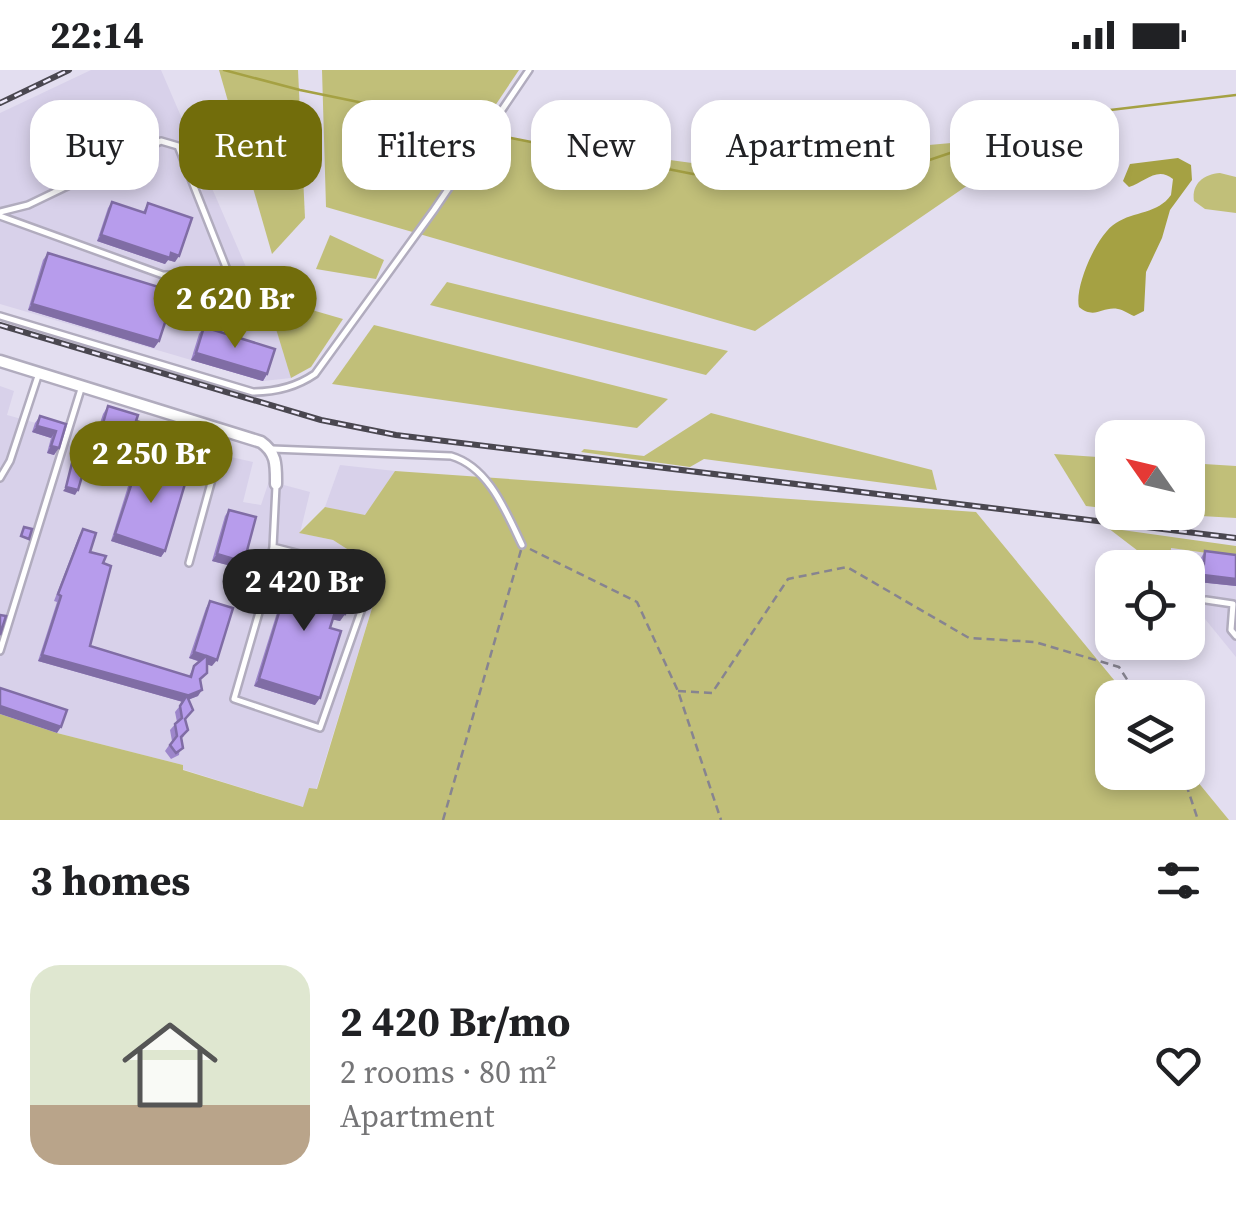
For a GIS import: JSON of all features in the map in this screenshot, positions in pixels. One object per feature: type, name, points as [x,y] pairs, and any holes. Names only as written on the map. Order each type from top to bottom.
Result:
[{"type":"street","points":[[0,361],[226,429],[271,449],[276,484]]},
{"type":"lane","points":[[0,316],[253,392],[271,392],[302,382],[315,374],[529,70]]},
{"type":"lane","points":[[160,141],[178,146],[238,295],[180,275],[163,275],[0,214],[28,205],[160,141]]},
{"type":"lane","points":[[0,478],[10,461],[39,373]]},
{"type":"lane","points":[[0,650],[82,386]]},
{"type":"lane","points":[[189,562],[226,429]]},
{"type":"lane","points":[[271,449],[462,459],[473,466],[500,500],[522,545]]},
{"type":"lane","points":[[272,548],[332,562],[366,597],[320,728],[234,699],[260,609],[272,548],[276,484]]},
{"type":"lane","points":[[1206,600],[1233,604],[1231,630],[1236,636]]},
{"type":"path","points":[[443,820],[522,545],[637,602],[678,691],[721,820]]},
{"type":"path","points":[[678,691],[712,693],[788,579],[847,566],[969,638],[1036,642],[1120,667],[1128,680]]},
{"type":"path","points":[[1188,790],[1198,820]]},
{"type":"shaded area","points":[[91,70],[161,70],[179,112],[179,190],[213,190],[246,267],[255,271],[280,333],[291,378],[263,381],[0,304],[0,113]]},
{"type":"shaded area","points":[[219,70],[298,70],[299,100],[228,100]]},
{"type":"shaded area","points":[[322,70],[519,70],[499,100],[342,100],[342,190],[511,190],[511,139],[531,141],[531,190],[671,190],[671,160],[691,163],[691,190],[930,190],[930,145],[950,143],[950,190],[961,190],[755,331],[326,207]]},
{"type":"shaded area","points":[[1178,158],[1191,165],[1192,180],[1170,210],[1146,272],[1144,311],[1134,316],[1118,309],[1085,311],[1079,307],[1080,287],[1102,238],[1116,223],[1159,206],[1171,195],[1173,179],[1162,174],[1129,187],[1123,181],[1130,164]]},
{"type":"shaded area","points":[[1220,173],[1236,177],[1236,213],[1205,209],[1194,201],[1200,181]]},
{"type":"shaded area","points":[[254,190],[304,190],[305,218],[272,254]]},
{"type":"shaded area","points":[[330,235],[384,260],[376,279],[316,269]]},
{"type":"shaded area","points":[[447,282],[728,351],[706,375],[430,305]]},
{"type":"shaded area","points":[[274,299],[343,319],[311,367],[291,378],[269,306]]},
{"type":"shaded area","points":[[374,325],[668,399],[637,428],[332,384]]},
{"type":"shaded area","points":[[0,386],[14,391],[7,415],[65,431],[63,442],[127,460],[137,452],[213,453],[253,462],[243,502],[261,505],[269,481],[310,492],[300,533],[333,540],[383,572],[316,790],[303,807],[182,769],[183,765],[57,733],[0,714]]},
{"type":"shaded area","points":[[711,413],[932,470],[937,490],[704,459],[690,467],[581,452],[584,449],[644,456]]},
{"type":"shaded area","points":[[1054,454],[1095,457],[1095,507],[1086,506]]},
{"type":"shaded area","points":[[1205,464],[1236,466],[1236,518],[1205,516]]},
{"type":"shaded area","points":[[340,465],[395,471],[365,516],[325,507]]},
{"type":"shaded area","points":[[395,471],[976,512],[1114,680],[1095,680],[1095,790],[1204,790],[1229,820],[0,820],[0,714],[57,733],[183,765],[183,770],[303,807],[309,788],[317,789],[383,572],[333,540],[299,533],[325,507],[365,515]]},
{"type":"shaded area","points":[[1111,530],[1236,546],[1236,557],[1205,550],[1137,550]]},
{"type":"shaded area","points":[[1205,553],[1236,557],[1236,657],[1205,619]]},
{"type":"building","points":[[112,202],[145,213],[148,203],[192,218],[179,256],[171,253],[170,258],[101,235]]},
{"type":"building","points":[[48,253],[175,292],[159,341],[32,304]]},
{"type":"building","points":[[260,290],[270,315],[256,321],[250,293]]},
{"type":"building","points":[[204,327],[275,349],[267,374],[196,353]]},
{"type":"building","points":[[108,406],[138,415],[136,421],[218,445],[212,464],[100,434]]},
{"type":"building","points":[[40,416],[66,424],[59,448],[51,446],[56,431],[37,426]]},
{"type":"building","points":[[139,461],[187,477],[165,551],[115,534]]},
{"type":"building","points":[[72,463],[85,466],[78,490],[66,487]]},
{"type":"building","points":[[229,510],[256,517],[244,562],[217,554]]},
{"type":"building","points":[[24,527],[32,529],[29,539],[21,536]]},
{"type":"building","points":[[83,529],[96,533],[90,552],[106,556],[103,563],[111,566],[90,646],[191,677],[194,666],[206,656],[194,652],[210,601],[233,608],[217,660],[207,656],[207,673],[200,679],[202,690],[187,696],[193,710],[185,719],[188,730],[181,737],[183,748],[176,753],[170,745],[177,736],[175,724],[182,718],[180,706],[187,695],[42,655],[61,596],[58,594]]},
{"type":"building","points":[[1205,551],[1236,555],[1236,579],[1205,575]]},
{"type":"building","points":[[353,553],[369,559],[365,570],[349,563]]},
{"type":"building","points":[[368,565],[382,571],[378,582],[363,576]]},
{"type":"building","points":[[282,570],[352,590],[345,614],[335,612],[330,628],[341,631],[320,698],[259,679],[284,596],[275,594]]},
{"type":"building","points":[[0,688],[67,710],[61,727],[0,706]]},
{"type":"waterway","points":[[224,70],[349,100]]},
{"type":"waterway","points":[[511,138],[693,174],[867,181],[1060,116],[1236,95]]},
{"type":"railway","points":[[0,103],[69,70]]},
{"type":"railway","points":[[0,325],[321,420],[396,435],[1236,538]]}]
